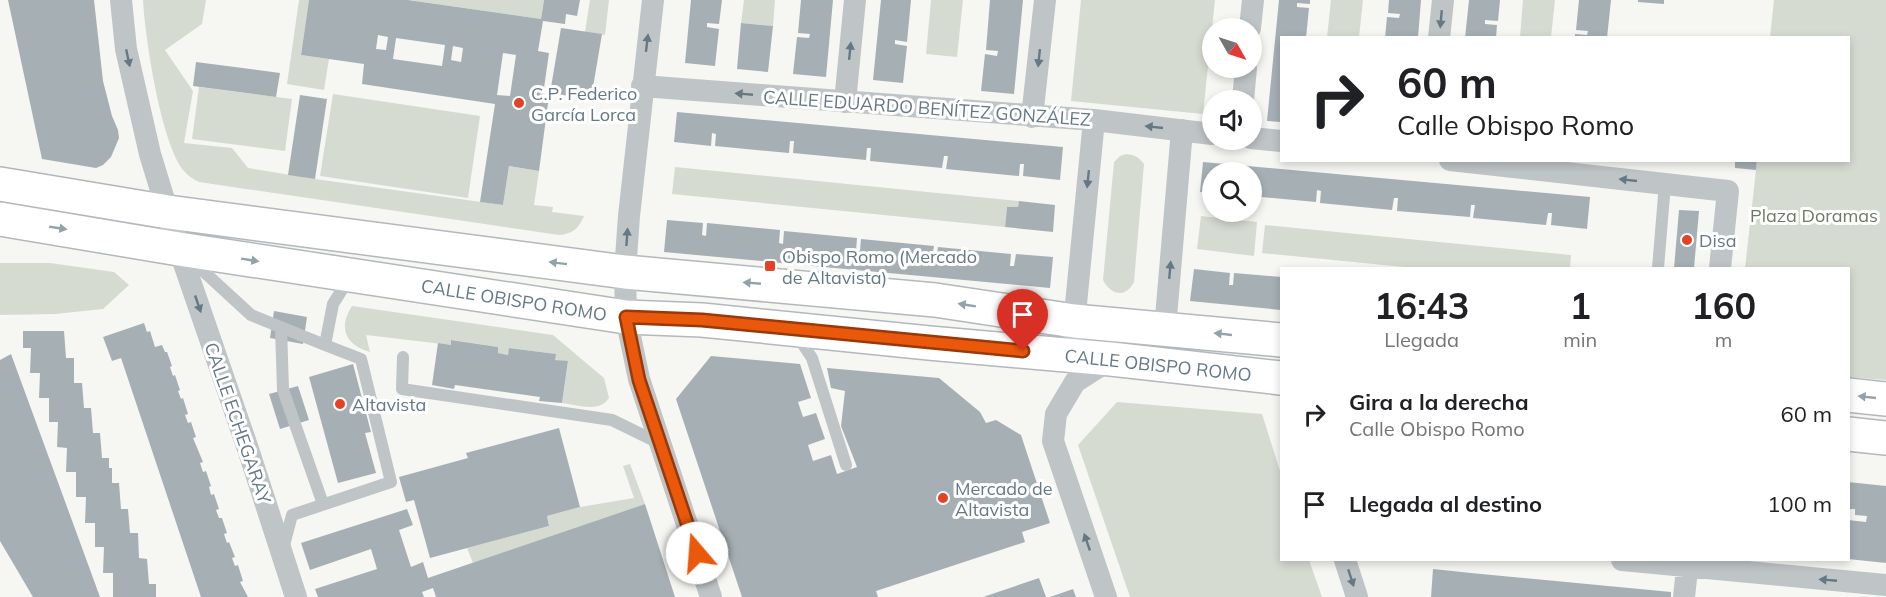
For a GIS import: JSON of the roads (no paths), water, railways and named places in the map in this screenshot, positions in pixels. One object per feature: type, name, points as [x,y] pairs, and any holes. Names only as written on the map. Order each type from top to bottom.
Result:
[{"type":"street","name":"CALLE ECHEGARAY","points":[[121,0],[126,49],[150,153],[179,249],[296,597]]},
{"type":"street","points":[[653,0],[642,86],[625,272],[626,317],[639,380],[711,597]]},
{"type":"street","points":[[845,102],[855,0]]},
{"type":"street","points":[[1032,117],[1045,0]]},
{"type":"street","points":[[1251,18],[1253,0]]},
{"type":"street","points":[[1439,36],[1443,0]]},
{"type":"street","name":"CALLE EDUARDO BENÍTEZ GONZÁLEZ","points":[[642,86],[1094,120],[1202,133]]},
{"type":"street","points":[[1071,355],[1094,120]]},
{"type":"street","points":[[1165,328],[1182,130]]},
{"type":"street","points":[[1262,139],[1280,141]]},
{"type":"street","points":[[1468,162],[1728,191],[1720,267]]},
{"type":"street","name":"CALLE OBISPO ROMO","points":[[0,184],[168,212],[625,272],[935,300],[1074,321],[1280,340]]},
{"type":"street","name":"CALLE OBISPO ROMO","points":[[0,219],[179,249],[626,317],[702,320],[1071,355],[1280,380]]},
{"type":"street","points":[[1106,597],[1053,441],[1056,414],[1075,382],[1111,359]]},
{"type":"street","points":[[1850,395],[1886,399]]},
{"type":"street","points":[[1850,434],[1886,438]]},
{"type":"street","points":[[1345,561],[1357,597]]},
{"type":"street","points":[[1644,561],[1688,563],[1886,585]]},
{"type":"street","points":[[1684,597],[1688,563]]},
{"type":"lane","points":[[1658,267],[1665,184]]},
{"type":"lane","points":[[179,249],[251,315],[361,359],[391,482],[292,516],[282,553]]},
{"type":"lane","points":[[325,345],[333,304],[351,275]]},
{"type":"lane","points":[[280,327],[283,390],[322,504]]},
{"type":"lane","points":[[794,330],[812,358],[846,465]]},
{"type":"lane","points":[[403,357],[402,389],[612,420],[660,444]]},
{"type":"lane","points":[[604,432],[612,420]]},
{"type":"place","name":"C.P. Federico García Lorca","points":[[519,103]]},
{"type":"place","name":"Disa","points":[[1687,240]]},
{"type":"place","name":"Obispo Romo (Mercado de Altavista)","points":[[770,266]]},
{"type":"place","name":"Altavista","points":[[340,404]]},
{"type":"place","name":"Mercado de Altavista","points":[[943,498]]},
{"type":"park label","name":"Plaza Doramas","points":[[1814,215]]}]
